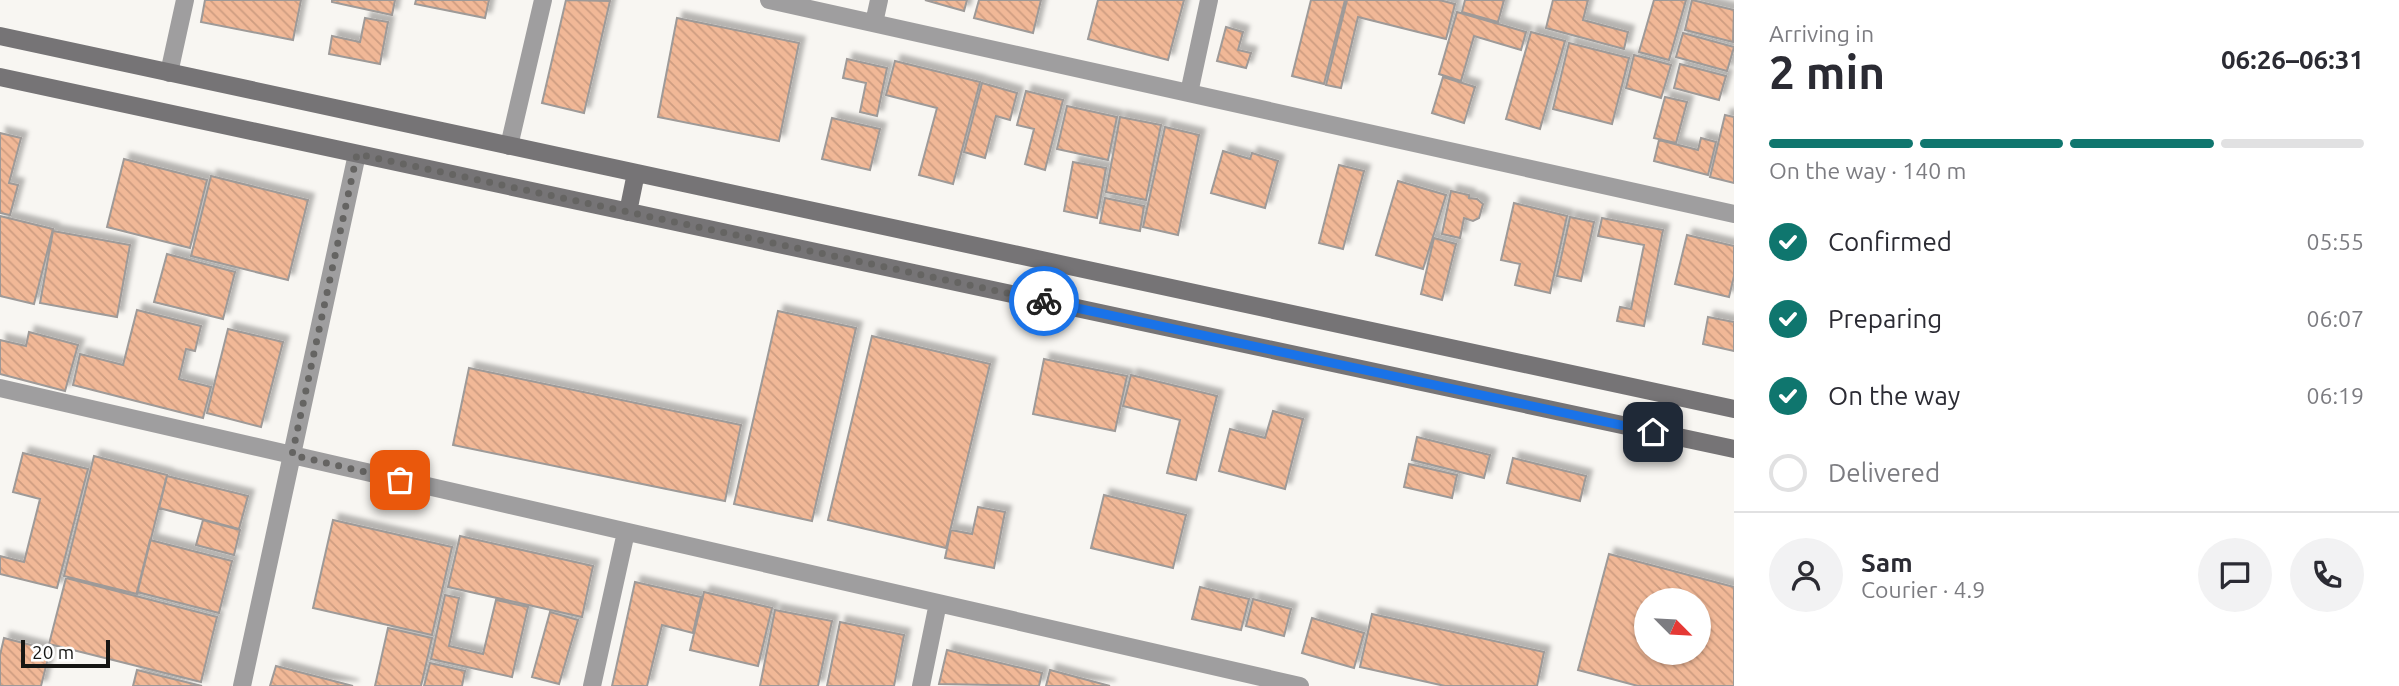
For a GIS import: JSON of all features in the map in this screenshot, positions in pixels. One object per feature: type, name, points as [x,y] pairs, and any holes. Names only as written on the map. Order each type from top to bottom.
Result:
[{"type":"main road","points":[[0,37],[1734,408]]},
{"type":"main road","points":[[0,77],[1734,449]]},
{"type":"main road","points":[[628,212],[636,173]]},
{"type":"street","points":[[169,73],[185,0]]},
{"type":"street","points":[[509,146],[542,0]]},
{"type":"street","points":[[769,0],[1734,214]]},
{"type":"street","points":[[874,23],[879,0]]},
{"type":"street","points":[[1189,93],[1209,0]]},
{"type":"street","points":[[242,686],[357,154]]},
{"type":"street","points":[[0,388],[1300,686]]},
{"type":"street","points":[[592,686],[626,532]]},
{"type":"street","points":[[921,686],[938,603]]},
{"type":"building","points":[[205,0],[301,0],[293,40],[201,22]]},
{"type":"building","points":[[332,0],[395,0],[392,15]]},
{"type":"building","points":[[416,0],[489,0],[485,18],[415,4]]},
{"type":"building","points":[[566,0],[610,1],[584,113],[542,103]]},
{"type":"building","points":[[925,0],[967,0],[964,11]]},
{"type":"building","points":[[979,0],[1041,0],[1033,33],[974,18]]},
{"type":"building","points":[[1098,0],[1184,0],[1168,60],[1088,39]]},
{"type":"building","points":[[1311,0],[1345,0],[1324,84],[1292,76]]},
{"type":"building","points":[[1347,0],[1439,0],[1455,4],[1446,39],[1358,17],[1341,88],[1326,85]]},
{"type":"building","points":[[1465,0],[1504,0],[1498,22],[1462,12]]},
{"type":"building","points":[[1553,0],[1588,0],[1583,20],[1628,32],[1624,49],[1546,28]]},
{"type":"building","points":[[1654,0],[1686,0],[1669,60],[1639,52]]},
{"type":"building","points":[[1692,0],[1734,10],[1733,42],[1685,30]]},
{"type":"building","points":[[1457,12],[1526,32],[1521,50],[1474,36],[1461,81],[1439,74]]},
{"type":"building","points":[[365,18],[388,22],[380,64],[329,54],[332,36],[360,42]]},
{"type":"building","points":[[677,18],[799,43],[779,141],[658,117]]},
{"type":"building","points":[[1226,27],[1243,32],[1238,50],[1251,53],[1246,68],[1217,61]]},
{"type":"building","points":[[1531,32],[1565,41],[1540,129],[1506,119]]},
{"type":"building","points":[[1683,33],[1734,47],[1727,71],[1676,57]]},
{"type":"building","points":[[1569,43],[1629,58],[1612,124],[1553,109]]},
{"type":"building","points":[[1634,55],[1671,65],[1661,98],[1626,88]]},
{"type":"building","points":[[847,59],[887,68],[877,116],[860,112],[866,83],[843,78]]},
{"type":"building","points":[[895,61],[980,82],[953,184],[919,175],[937,108],[886,95]]},
{"type":"building","points":[[1680,64],[1726,76],[1719,100],[1674,88]]},
{"type":"building","points":[[1443,77],[1475,87],[1464,123],[1432,113]]},
{"type":"building","points":[[982,83],[1017,93],[1010,120],[996,116],[985,158],[964,152]]},
{"type":"building","points":[[1026,91],[1063,100],[1045,170],[1025,164],[1034,129],[1017,125]]},
{"type":"building","points":[[1665,97],[1687,102],[1676,143],[1654,138]]},
{"type":"building","points":[[1067,106],[1117,117],[1108,160],[1057,149]]},
{"type":"building","points":[[1725,115],[1734,117],[1734,183],[1710,177]]},
{"type":"building","points":[[1120,117],[1161,125],[1146,200],[1106,192]]},
{"type":"building","points":[[832,118],[880,129],[870,170],[822,159]]},
{"type":"building","points":[[1165,127],[1199,135],[1178,235],[1143,227]]},
{"type":"building","points":[[0,133],[21,138],[9,183],[18,185],[10,215],[0,213]]},
{"type":"building","points":[[1701,138],[1716,142],[1708,175],[1654,161],[1659,140],[1698,150]]},
{"type":"building","points":[[1223,151],[1250,159],[1252,153],[1278,161],[1265,208],[1211,193]]},
{"type":"building","points":[[124,159],[207,180],[190,248],[107,227]]},
{"type":"building","points":[[1073,162],[1106,168],[1097,218],[1064,211]]},
{"type":"building","points":[[1339,165],[1364,171],[1343,249],[1319,243]]},
{"type":"building","points":[[211,176],[308,200],[288,280],[191,256]]},
{"type":"building","points":[[1398,181],[1446,195],[1423,269],[1376,255]]},
{"type":"building","points":[[1451,191],[1469,195],[1469,198],[1477,199],[1483,204],[1479,218],[1473,221],[1464,218],[1460,238],[1442,234]]},
{"type":"building","points":[[1105,198],[1144,206],[1140,231],[1100,223]]},
{"type":"building","points":[[1514,203],[1567,216],[1550,293],[1515,285],[1520,264],[1501,260]]},
{"type":"building","points":[[0,216],[53,229],[34,304],[0,296]]},
{"type":"building","points":[[1570,217],[1594,222],[1581,281],[1557,276]]},
{"type":"building","points":[[1602,218],[1663,230],[1644,326],[1617,321],[1620,307],[1631,309],[1644,245],[1598,236]]},
{"type":"building","points":[[53,231],[130,245],[117,317],[40,303]]},
{"type":"building","points":[[1687,235],[1734,246],[1734,276],[1729,297],[1675,284]]},
{"type":"building","points":[[1434,238],[1456,244],[1442,300],[1421,294]]},
{"type":"building","points":[[167,254],[235,272],[223,319],[154,302]]},
{"type":"building","points":[[137,310],[201,326],[195,351],[186,349],[179,379],[211,387],[203,418],[73,385],[80,354],[123,365]]},
{"type":"building","points":[[778,311],[856,328],[812,521],[734,504]]},
{"type":"building","points":[[1708,317],[1734,322],[1734,351],[1703,344]]},
{"type":"building","points":[[228,329],[283,342],[261,427],[207,413]]},
{"type":"building","points":[[29,332],[78,345],[65,391],[0,374],[0,340],[26,346]]},
{"type":"building","points":[[872,336],[990,364],[946,548],[828,520]]},
{"type":"building","points":[[1044,359],[1127,376],[1115,431],[1033,414]]},
{"type":"building","points":[[469,368],[741,425],[725,501],[453,445]]},
{"type":"building","points":[[1131,375],[1217,396],[1196,480],[1167,473],[1180,420],[1123,406]]},
{"type":"building","points":[[1273,411],[1303,419],[1285,489],[1219,471],[1230,429],[1265,438]]},
{"type":"building","points":[[1417,437],[1490,455],[1484,478],[1412,460]]},
{"type":"building","points":[[23,453],[88,469],[57,588],[0,574],[0,556],[24,562],[40,499],[13,492]]},
{"type":"building","points":[[94,456],[167,475],[137,594],[64,576]]},
{"type":"building","points":[[1513,458],[1586,476],[1580,501],[1507,483]]},
{"type":"building","points":[[1409,464],[1457,475],[1452,498],[1404,487]]},
{"type":"building","points":[[167,476],[248,496],[239,529],[159,508]]},
{"type":"building","points":[[1104,495],[1186,515],[1173,568],[1091,548]]},
{"type":"building","points":[[978,507],[1005,512],[994,568],[945,558],[951,530],[972,534]]},
{"type":"building","points":[[203,520],[240,530],[234,555],[196,545]]},
{"type":"building","points":[[333,520],[452,547],[432,635],[313,608]]},
{"type":"building","points":[[460,536],[593,566],[582,617],[448,587]]},
{"type":"building","points":[[150,540],[232,561],[219,613],[137,592]]},
{"type":"building","points":[[1609,554],[1734,587],[1734,686],[1638,686],[1578,670]]},
{"type":"building","points":[[66,578],[217,617],[201,682],[49,644]]},
{"type":"building","points":[[635,582],[701,597],[693,633],[662,625],[647,686],[612,686]]},
{"type":"building","points":[[1200,587],[1249,599],[1241,630],[1192,619]]},
{"type":"building","points":[[704,592],[772,608],[758,666],[690,650]]},
{"type":"building","points":[[445,595],[459,598],[449,646],[483,654],[496,600],[528,607],[512,677],[431,659]]},
{"type":"building","points":[[1253,599],[1291,609],[1284,636],[1246,626]]},
{"type":"building","points":[[775,610],[832,621],[818,686],[760,686]]},
{"type":"building","points":[[550,612],[578,620],[559,684],[532,677]]},
{"type":"building","points":[[1372,614],[1544,652],[1537,686],[1445,686],[1360,667]]},
{"type":"building","points":[[1312,618],[1364,633],[1354,668],[1302,653]]},
{"type":"building","points":[[840,622],[904,635],[894,686],[827,686]]},
{"type":"building","points":[[388,628],[432,638],[421,686],[375,686]]},
{"type":"building","points":[[4,638],[50,650],[41,686],[0,686],[0,655]]},
{"type":"building","points":[[947,650],[1042,673],[1039,686],[939,684]]},
{"type":"building","points":[[430,663],[465,671],[462,686],[424,686]]},
{"type":"building","points":[[276,666],[353,686],[270,686]]},
{"type":"building","points":[[137,670],[202,686],[133,686]]},
{"type":"building","points":[[1050,670],[1110,686],[1046,686]]},
{"type":"way so far","points":[[400,480],[292,455],[357,154],[1044,301]]},
{"type":"route","points":[[1044,301],[1653,432]]}]
